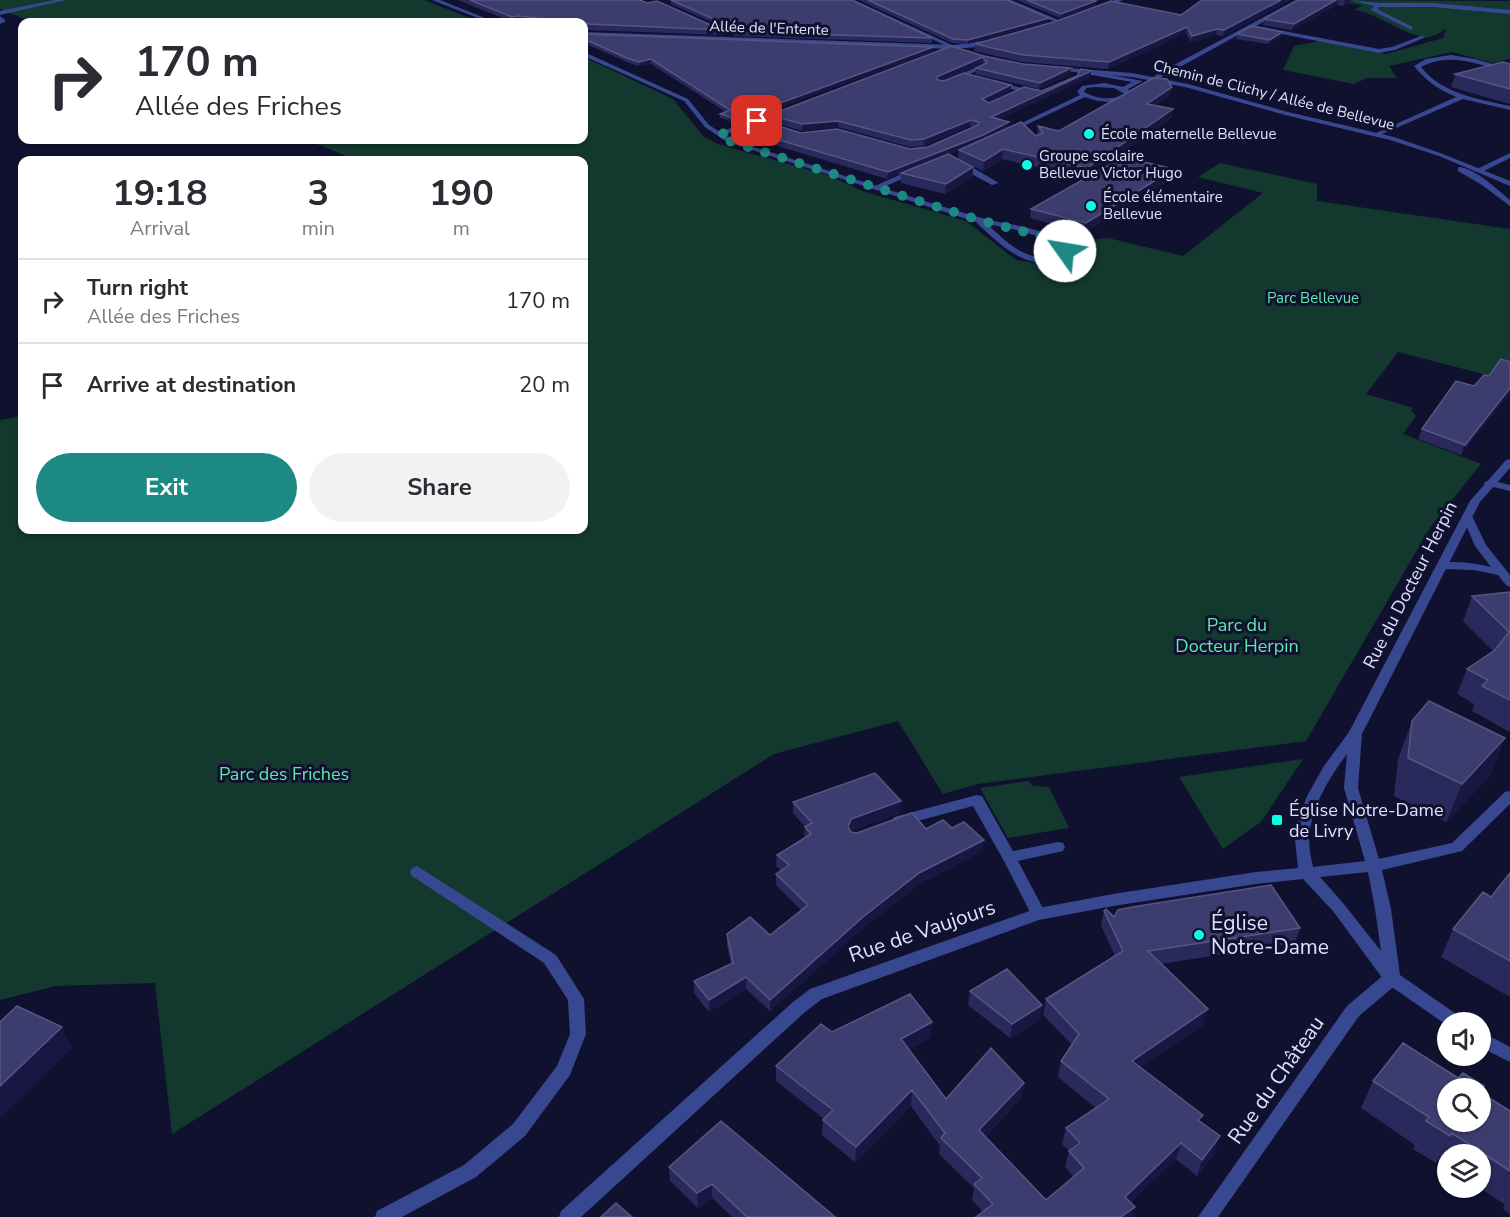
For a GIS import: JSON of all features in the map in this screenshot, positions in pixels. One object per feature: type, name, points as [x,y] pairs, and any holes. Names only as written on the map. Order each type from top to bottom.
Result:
[{"type":"street","points":[[0,13],[63,0]]},
{"type":"street","points":[[435,0],[482,18]]},
{"type":"street","points":[[670,0],[680,0]]},
{"type":"street","points":[[850,0],[953,48],[976,56]]},
{"type":"street","points":[[1006,0],[1057,23],[1070,18]]},
{"type":"street","points":[[1090,11],[1120,0]]},
{"type":"street","points":[[1156,78],[1300,0]]},
{"type":"street","points":[[1354,0],[1379,5],[1433,5],[1510,12]]},
{"type":"street","points":[[661,4],[671,8]]},
{"type":"street","points":[[1379,5],[1373,9],[1411,28]]},
{"type":"street","points":[[1249,26],[1380,51],[1393,49],[1423,37]]},
{"type":"street","points":[[719,30],[729,34],[730,39]]},
{"type":"street","name":"Allée de l'Entente","points":[[588,34],[953,48]]},
{"type":"street","points":[[935,52],[953,48],[968,48],[1000,40]]},
{"type":"street","points":[[588,56],[686,100],[707,126],[729,141],[874,188],[1055,241],[1064,248],[1064,254],[1048,259],[1023,257],[1007,247],[979,220]]},
{"type":"street","points":[[1510,71],[1451,56],[1417,66],[1431,83],[1465,96],[1510,108]]},
{"type":"street","points":[[941,84],[982,67]]},
{"type":"street","name":"Chemin de Clichy / Allée de Bellevue","points":[[1045,68],[1156,78],[1186,85],[1293,115],[1378,134],[1479,170],[1510,184]]},
{"type":"street","points":[[1072,80],[1077,71],[1138,81],[1186,85]]},
{"type":"street","points":[[961,75],[971,78]]},
{"type":"street","points":[[1124,89],[1138,81]]},
{"type":"street","points":[[991,82],[1043,93]]},
{"type":"street","points":[[1091,85],[1110,85],[1124,89],[1129,94],[1117,100],[1104,100],[1084,95],[1080,90],[1091,85]]},
{"type":"street","points":[[1011,94],[1021,90]]},
{"type":"street","points":[[1002,135],[1084,95]]},
{"type":"street","points":[[1378,134],[1451,100],[1465,96]]},
{"type":"street","points":[[719,135],[790,108]]},
{"type":"street","points":[[757,121],[766,124]]},
{"type":"street","points":[[1018,126],[1027,130]]},
{"type":"street","points":[[1411,145],[1510,194]]},
{"type":"street","points":[[1479,170],[1510,155]]},
{"type":"street","points":[[954,162],[994,183]]},
{"type":"street","points":[[874,188],[922,169]]},
{"type":"street","points":[[1461,169],[1485,183],[1510,204]]},
{"type":"street","name":"Rue du Docteur Herpin","points":[[1306,872],[1302,838],[1310,808],[1334,760],[1355,734],[1475,501],[1510,462]]},
{"type":"street","points":[[1489,483],[1510,488]]},
{"type":"street","points":[[1467,516],[1481,546],[1510,583]]},
{"type":"street","points":[[1442,566],[1474,567],[1500,572]]},
{"type":"street","name":"Rue du Docteur Herpin","points":[[1355,734],[1351,788],[1374,866],[1383,909],[1392,978]]},
{"type":"street","name":"Rue de Vaujours","points":[[568,1217],[816,994],[1038,914],[1113,900],[1306,872],[1374,866],[1457,847],[1510,796]]},
{"type":"street","points":[[889,825],[977,800],[1038,914]]},
{"type":"street","points":[[1009,857],[1058,847]]},
{"type":"street","points":[[384,1217],[470,1172],[519,1130],[564,1070],[578,1034],[576,999],[550,959],[417,872]]},
{"type":"street","points":[[1306,872],[1338,907],[1392,978],[1440,1012]]},
{"type":"street","name":"Rue du Château","points":[[1207,1217],[1353,1011],[1392,978]]},
{"type":"street","points":[[1491,1044],[1510,1055]]},
{"type":"green space","points":[[0,0],[424,0],[470,18],[22,18],[0,9]]},
{"type":"green space","points":[[1333,0],[1510,1],[1510,59],[1493,63],[1452,52],[1389,66],[1397,78],[1367,78],[1354,84],[1283,70],[1294,46],[1320,41],[1386,54],[1443,38],[1446,29],[1430,37],[1419,36],[1355,10],[1362,5]]},
{"type":"green space","name":"Parc des Friches","points":[[588,59],[673,99],[704,137],[718,144],[830,176],[862,191],[966,221],[1016,260],[1041,264],[1069,260],[1082,249],[1074,241],[1108,238],[1183,256],[1263,193],[1198,177],[1220,163],[1317,184],[1317,201],[1510,229],[1510,381],[1398,352],[1366,394],[1413,408],[1411,410],[1416,416],[1403,434],[1481,464],[1431,526],[1306,741],[978,784],[943,794],[898,721],[774,754],[172,1134],[155,983],[56,986],[0,1000],[0,420],[18,417],[18,534],[588,534],[588,156],[346,156],[317,144],[588,144]]},
{"type":"green space","points":[[1303,759],[1261,822],[1223,849],[1179,777]]},
{"type":"green space","points":[[1028,781],[1033,786],[1049,787],[1069,828],[1008,838],[980,788]]},
{"type":"building","points":[[470,0],[640,0],[647,3],[657,1],[722,30],[588,24],[588,18],[512,17]]},
{"type":"building","points":[[671,0],[852,0],[932,38],[734,32],[732,27]]},
{"type":"building","points":[[868,0],[1007,0],[1049,18],[968,40],[953,39]]},
{"type":"building","points":[[1027,0],[1092,0],[1096,1],[1061,14]]},
{"type":"building","points":[[1202,0],[1281,0],[1224,30],[1217,29],[1192,36],[1187,27],[1109,62],[1024,55],[975,44],[1057,21],[1111,1],[1181,15]]},
{"type":"building","points":[[1298,0],[1336,0],[1294,24],[1264,19]]},
{"type":"building","points":[[1252,26],[1283,32],[1269,40],[1237,34]]},
{"type":"building","points":[[588,34],[933,47],[737,119],[720,114],[730,110],[651,59],[639,62],[588,41]]},
{"type":"building","points":[[951,46],[1023,64],[1071,68],[1040,83],[976,68],[987,63],[983,57],[936,77],[944,81],[964,73],[1011,85],[982,99],[989,103],[1024,87],[1042,91],[1077,76],[1081,69],[1091,71],[991,117],[1009,122],[983,135],[888,172],[745,130],[760,124],[751,121],[757,119],[801,133],[837,129],[910,149],[928,147],[978,125],[979,122],[971,120],[924,139],[911,140],[838,121],[802,124],[770,115]]},
{"type":"building","points":[[1503,62],[1510,64],[1510,89],[1455,74]]},
{"type":"building","points":[[1153,78],[1167,79],[1172,87],[1147,104],[1173,109],[1087,168],[1003,149],[984,161],[959,150],[1021,122],[1036,136],[1043,133],[1038,126],[1059,131]]},
{"type":"building","points":[[948,154],[973,167],[946,184],[901,173]]},
{"type":"building","points":[[1123,157],[1174,169],[1086,223],[1031,209]]},
{"type":"building","points":[[1501,359],[1510,362],[1510,388],[1465,445],[1422,429],[1456,381],[1474,386],[1484,375],[1489,376]]},
{"type":"building","points":[[1510,592],[1510,700],[1482,686],[1488,680],[1467,669],[1495,650],[1509,632],[1472,596]]},
{"type":"building","points":[[1429,701],[1505,738],[1462,784],[1408,758],[1412,721]]},
{"type":"building","points":[[875,773],[901,801],[851,819],[848,827],[851,832],[857,833],[912,813],[926,829],[943,820],[952,828],[964,822],[984,840],[919,873],[863,917],[770,1000],[746,977],[709,1000],[694,981],[733,963],[727,934],[750,917],[770,935],[808,905],[776,874],[789,865],[777,855],[811,834],[805,827],[812,823],[793,802]]},
{"type":"building","points":[[1510,873],[1510,961],[1453,929],[1483,892],[1491,897]]},
{"type":"building","points":[[1271,885],[1300,928],[1148,951],[1208,1009],[1132,1061],[1203,1115],[1198,1120],[1220,1136],[1202,1160],[1181,1143],[1125,1197],[1135,1207],[1121,1217],[976,1217],[993,1204],[974,1184],[982,1178],[941,1138],[945,1133],[912,1090],[856,1147],[823,1120],[833,1110],[776,1066],[821,1024],[832,1032],[910,994],[932,1022],[901,1039],[946,1099],[991,1048],[1024,1083],[979,1130],[1046,1200],[1084,1168],[1069,1151],[1080,1143],[1066,1128],[1109,1099],[1061,1061],[1079,1034],[1046,999],[1123,951],[1104,911],[1106,909],[1114,917],[1118,910],[1132,907]]},
{"type":"building","points":[[1007,969],[1042,1005],[1012,1024],[970,991]]},
{"type":"building","points":[[17,1006],[62,1027],[0,1086],[0,1022]]},
{"type":"building","points":[[1403,1043],[1458,1078],[1437,1078],[1437,1128],[1426,1121],[1429,1117],[1373,1081]]},
{"type":"building","points":[[1463,1073],[1471,1078],[1458,1078]]},
{"type":"building","points":[[1491,1099],[1510,1111],[1510,1171],[1491,1159],[1491,1144],[1469,1144],[1452,1133],[1450,1136],[1444,1132],[1491,1132]]},
{"type":"building","points":[[721,1121],[835,1217],[747,1217],[712,1184],[697,1193],[669,1167]]},
{"type":"building","points":[[616,1203],[632,1217],[601,1217]]},
{"type":"place","name":"École maternelle Bellevue","points":[[1089,134]]},
{"type":"place","name":"Groupe scolaire Bellevue Victor Hugo","points":[[1027,165]]},
{"type":"place","name":"École élémentaire Bellevue","points":[[1091,206]]},
{"type":"place","name":"Église Notre-Dame de Livry","points":[[1277,820]]},
{"type":"place","name":"Église Notre-Dame","points":[[1199,935]]},
{"type":"route","points":[[757,121],[719,135],[729,141],[874,188],[979,220],[1045,237],[1061,245],[1065,251]]},
{"type":"park label","name":"Parc Bellevue","points":[[1313,298]]},
{"type":"park label","name":"Parc du Docteur Herpin","points":[[1237,635]]}]
